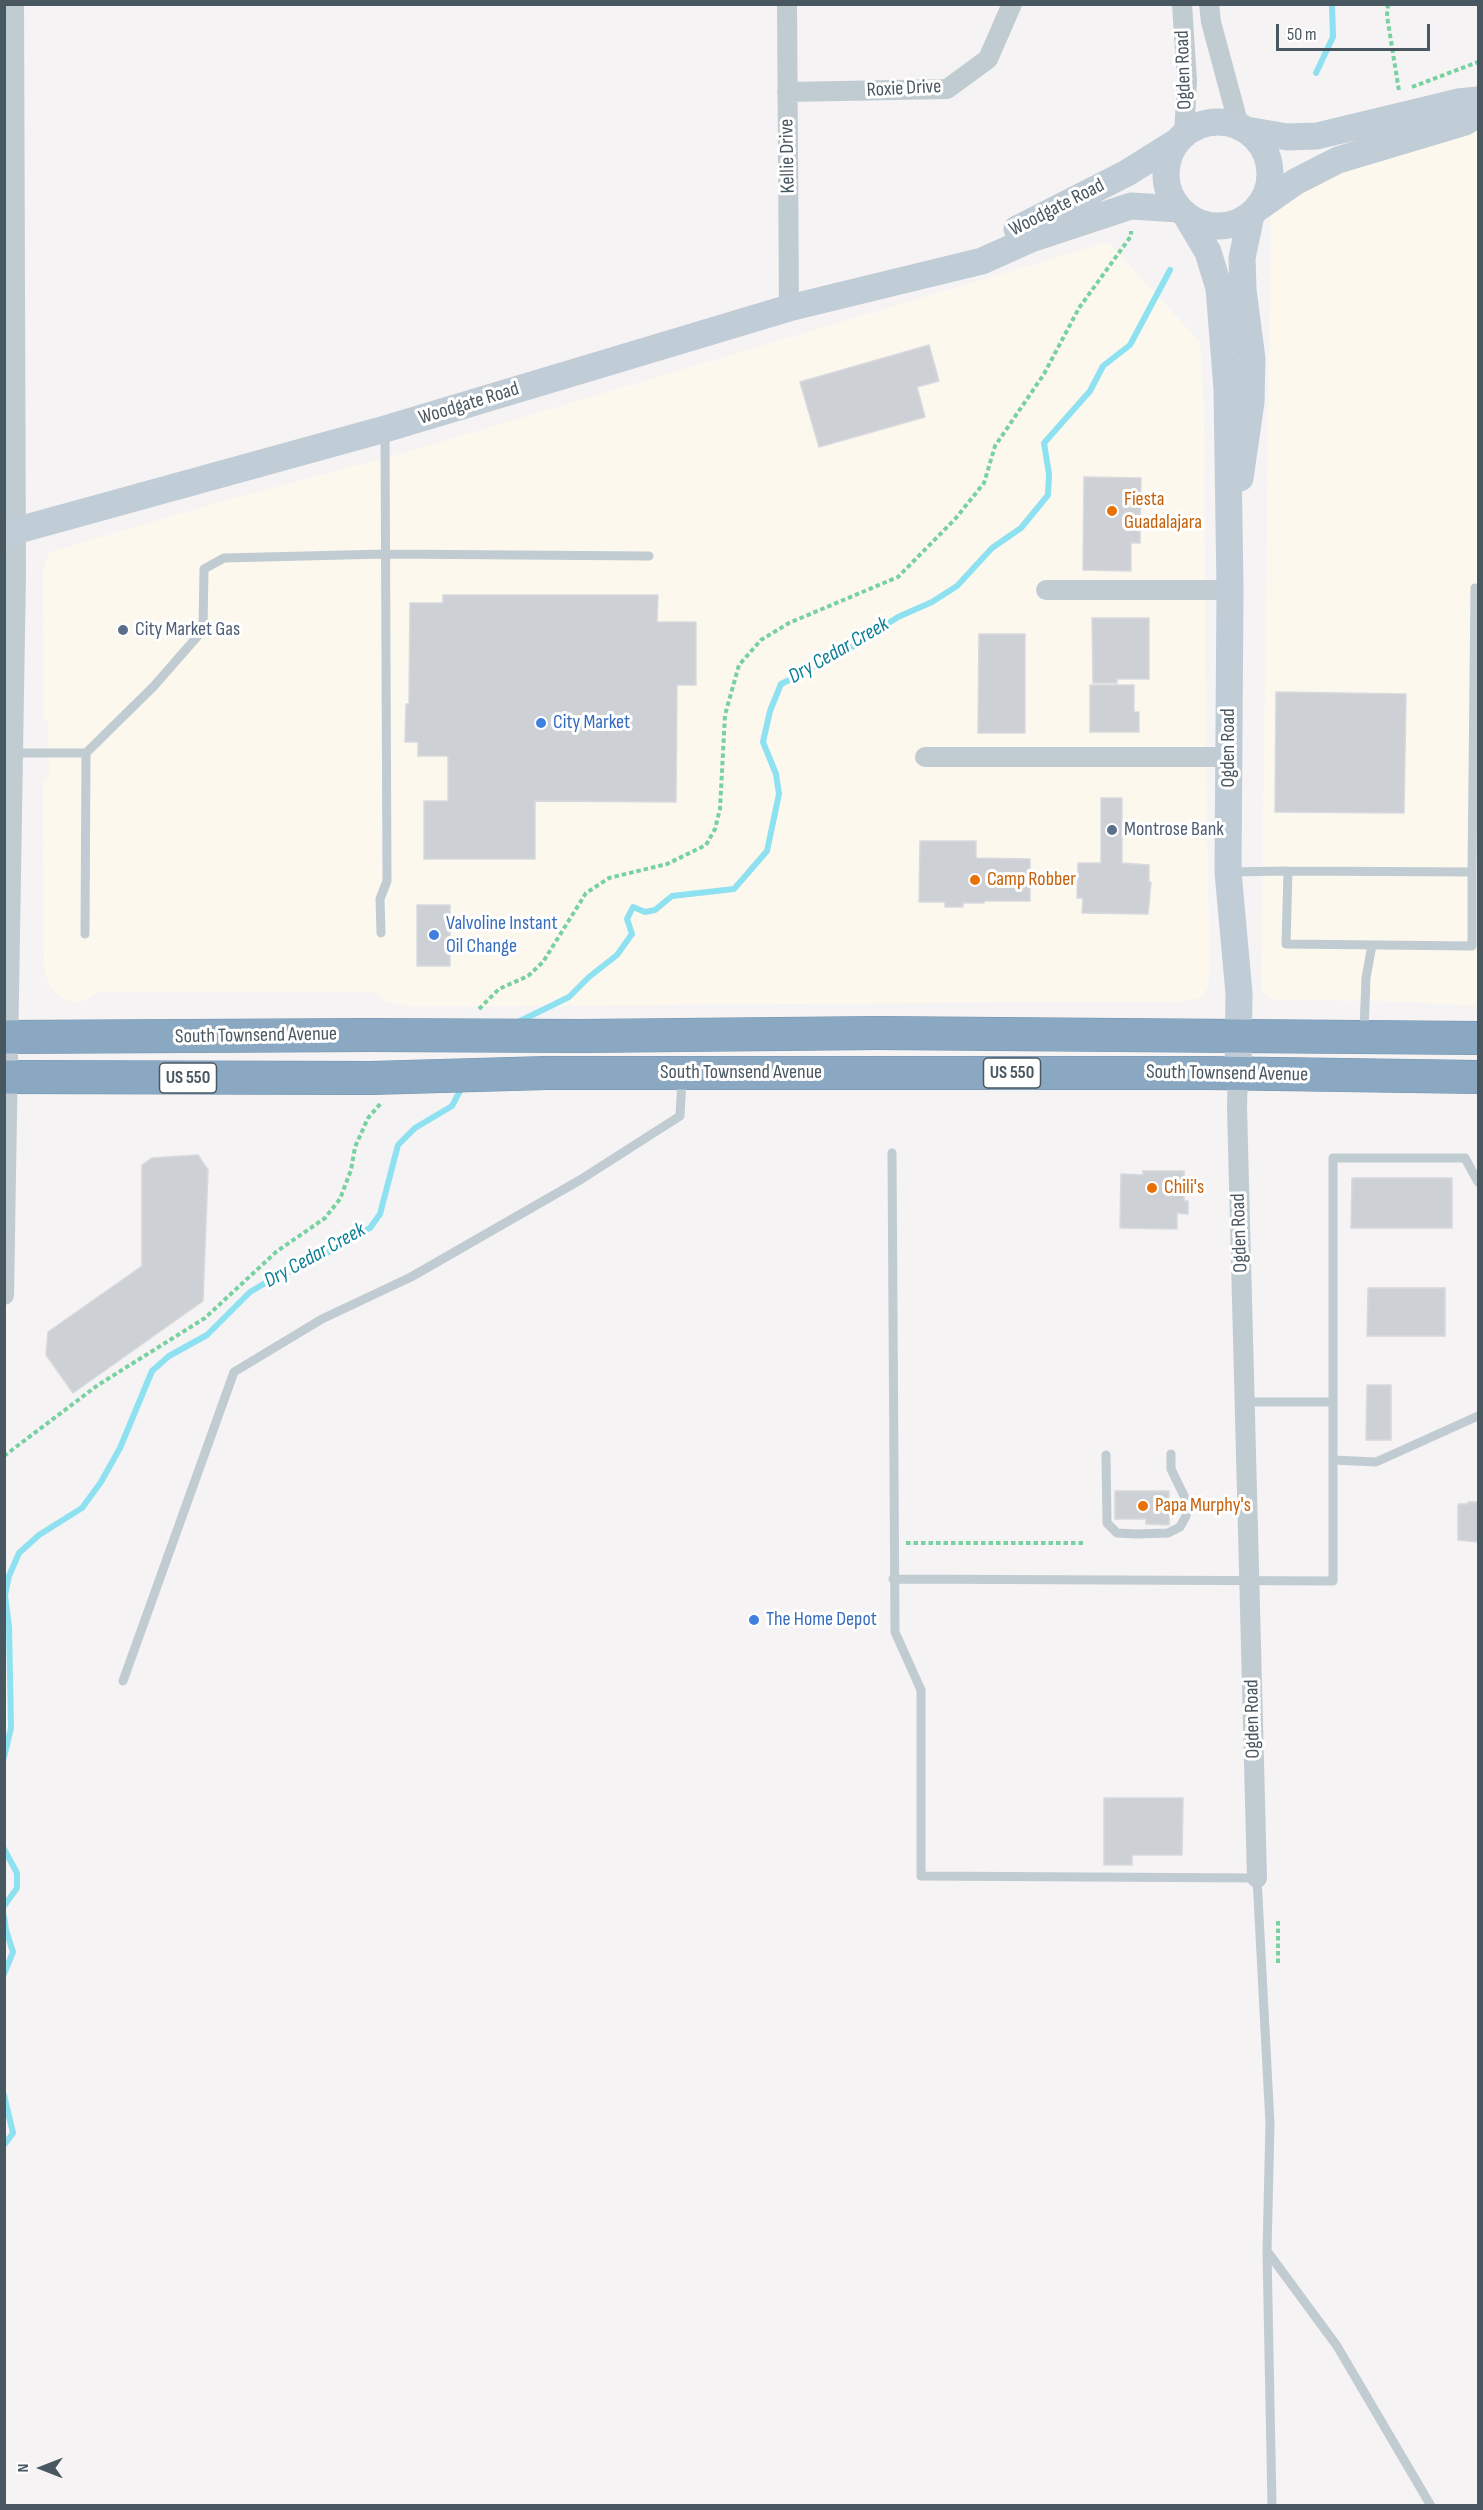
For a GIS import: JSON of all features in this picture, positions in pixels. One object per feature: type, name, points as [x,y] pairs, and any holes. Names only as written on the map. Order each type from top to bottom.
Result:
[{"type":"highway","name":"South Townsend Avenue","points":[[6,1037],[582,1036],[879,1032],[1479,1038]]},
{"type":"highway","name":"South Townsend Avenue","points":[[6,1077],[377,1090],[546,1074],[1238,1073],[1479,1077]]},
{"type":"street","points":[[4,1294],[14,4]]},
{"type":"street","name":"Kellie Drive","points":[[787,4],[789,309]]},
{"type":"street","name":"Roxie Drive","points":[[787,92],[947,89],[988,59],[1012,4]]},
{"type":"street","name":"Ogden Road","points":[[1181,138],[1187,81],[1182,4]]},
{"type":"street","name":"Ogden Road","points":[[1209,4],[1213,34],[1242,128]]},
{"type":"street","points":[[1479,100],[1458,102],[1317,136],[1287,137],[1225,123],[1210,123],[1197,127],[1181,138],[1168,160],[1167,182],[1171,197],[1182,212],[1197,222],[1211,226],[1225,226],[1239,222],[1295,182],[1338,160],[1465,122],[1479,114]]},
{"type":"street","points":[[1242,128],[1259,142],[1268,158],[1270,176],[1267,193],[1254,212]]},
{"type":"street","name":"Woodgate Road","points":[[934,272],[1127,173],[1181,138]]},
{"type":"street","name":"Woodgate Road","points":[[10,533],[385,429],[789,309],[982,261],[1031,239],[1131,206],[1182,212]]},
{"type":"street","name":"Ogden Road","points":[[1182,212],[1209,252],[1220,288],[1227,389],[1230,590],[1228,872],[1239,993],[1237,1107],[1257,1878]]},
{"type":"street","name":"Ogden Road","points":[[1230,590],[1237,508],[1251,402],[1252,359],[1242,258],[1254,212]]},
{"type":"street","points":[[1046,590],[1230,590]]},
{"type":"street","points":[[926,757],[1229,757]]},
{"type":"lane","points":[[381,933],[380,899],[387,880],[385,429]]},
{"type":"lane","points":[[85,934],[86,753],[154,686],[203,630],[204,568],[224,558],[385,554],[649,556]]},
{"type":"lane","points":[[1288,871],[1286,944],[1472,946],[1475,588]]},
{"type":"lane","points":[[9,752],[86,753]]},
{"type":"lane","points":[[1228,872],[1472,872]]},
{"type":"lane","points":[[1364,1036],[1366,978],[1372,945]]},
{"type":"lane","points":[[123,1681],[234,1372],[322,1319],[411,1277],[570,1186],[680,1116],[682,1074]]},
{"type":"lane","points":[[892,1153],[895,1632],[921,1690],[921,1876],[1257,1878],[1270,2124],[1267,2251],[1272,2505]]},
{"type":"lane","points":[[893,1579],[1333,1581],[1333,1158],[1465,1158],[1479,1182]]},
{"type":"lane","points":[[1244,1402],[1333,1402]]},
{"type":"lane","points":[[1333,1460],[1376,1462],[1479,1416]]},
{"type":"lane","points":[[1106,1455],[1107,1523],[1117,1533],[1137,1534],[1168,1533],[1180,1527],[1186,1516],[1186,1502],[1172,1469],[1171,1455]]},
{"type":"lane","points":[[1267,2251],[1337,2346],[1431,2505]]},
{"type":"path","points":[[1388,4],[1387,16],[1399,91]]},
{"type":"path","points":[[1389,94],[1479,62]]},
{"type":"path","points":[[475,1014],[499,989],[528,976],[543,962],[586,893],[609,878],[667,864],[706,845],[715,829],[720,809],[725,715],[739,665],[761,640],[789,623],[898,577],[956,518],[984,483],[995,446],[1044,374],[1079,308],[1131,236],[1131,206]]},
{"type":"path","points":[[4,1456],[98,1385],[205,1318],[276,1252],[326,1218],[340,1199],[351,1170],[355,1147],[377,1090]]},
{"type":"path","points":[[894,1543],[1084,1543]]},
{"type":"shaded area","points":[[1478,124],[1478,1006],[1391,1001],[1274,1000],[1261,990],[1271,185]]},
{"type":"shaded area","points":[[1108,242],[1200,342],[1204,415],[1206,780],[1210,969],[1208,987],[1202,997],[1185,1001],[415,1007],[387,1002],[373,992],[100,992],[81,1002],[72,1002],[60,997],[50,987],[44,970],[43,783],[49,773],[48,722],[44,717],[43,569],[50,552],[223,501],[407,452]]},
{"type":"building","points":[[929,345],[939,381],[917,387],[925,417],[819,447],[800,382]]},
{"type":"building","name":"Fiesta Guadalajara","points":[[1084,477],[1141,478],[1140,543],[1131,543],[1131,571],[1083,570]]},
{"type":"building","name":"City Market","points":[[443,595],[658,595],[657,622],[696,622],[696,685],[677,685],[676,802],[535,801],[535,859],[424,859],[424,801],[448,801],[448,756],[418,756],[418,742],[405,742],[406,704],[409,704],[410,603],[443,603]]},
{"type":"building","points":[[1092,618],[1149,618],[1149,679],[1117,679],[1117,683],[1093,683]]},
{"type":"building","points":[[979,634],[1025,634],[1025,733],[978,733]]},
{"type":"building","points":[[1090,685],[1134,685],[1134,712],[1139,712],[1139,732],[1090,732]]},
{"type":"building","points":[[1276,692],[1406,694],[1404,813],[1275,812]]},
{"type":"building","name":"Montrose Bank","points":[[1101,798],[1122,798],[1122,863],[1149,865],[1149,882],[1151,882],[1148,914],[1082,913],[1083,898],[1077,898],[1078,863],[1101,863]]},
{"type":"building","name":"Camp Robber","points":[[920,841],[976,841],[976,858],[1030,859],[1030,901],[984,901],[984,903],[963,903],[963,907],[945,907],[945,902],[919,902]]},
{"type":"building","name":"Valvoline Instant Oil Change","points":[[417,905],[450,905],[450,966],[417,966]]},
{"type":"building","points":[[198,1155],[208,1170],[203,1301],[73,1393],[46,1355],[48,1332],[142,1266],[142,1165],[152,1158]]},
{"type":"building","name":"Chili's","points":[[1143,1171],[1184,1171],[1184,1201],[1188,1201],[1188,1214],[1177,1213],[1177,1229],[1120,1228],[1121,1174],[1143,1175]]},
{"type":"building","points":[[1352,1178],[1452,1178],[1452,1228],[1351,1228]]},
{"type":"building","points":[[1368,1288],[1445,1288],[1445,1336],[1367,1336]]},
{"type":"building","points":[[1367,1385],[1391,1385],[1391,1440],[1366,1440]]},
{"type":"building","name":"Papa Murphy's","points":[[1115,1491],[1169,1491],[1169,1500],[1171,1500],[1169,1525],[1146,1524],[1146,1519],[1115,1519]]},
{"type":"building","points":[[1468,1502],[1478,1502],[1478,1542],[1458,1540],[1458,1504],[1468,1504]]},
{"type":"building","points":[[1104,1798],[1183,1798],[1182,1855],[1132,1855],[1132,1865],[1104,1865]]},
{"type":"waterway","name":"Dry Cedar Creek","points":[[1316,73],[1333,37],[1332,4]]},
{"type":"waterway","name":"Dry Cedar Creek","points":[[516,1023],[569,997],[589,977],[617,955],[632,934],[627,919],[633,907],[645,912],[655,910],[672,896],[734,889],[767,851],[779,794],[776,774],[763,742],[770,711],[781,684],[806,672],[830,655],[844,652],[898,617],[932,602],[957,586],[992,548],[1021,528],[1048,495],[1049,474],[1044,443],[1090,391],[1103,366],[1130,345],[1170,270]]},
{"type":"waterway","name":"Dry Cedar Creek","points":[[4,1757],[11,1728],[9,1627],[5,1595],[9,1576],[19,1553],[39,1535],[82,1508],[101,1482],[120,1448],[152,1371],[169,1356],[207,1335],[250,1292],[272,1279],[306,1265],[370,1228],[380,1214],[398,1145],[415,1128],[452,1106],[462,1087]]},
{"type":"waterway","name":"Dry Cedar Creek","points":[[4,1849],[17,1873],[17,1888],[4,1906]]},
{"type":"waterway","name":"Dry Cedar Creek","points":[[4,1916],[13,1952],[4,1974]]},
{"type":"waterway","name":"Dry Cedar Creek","points":[[4,2095],[13,2133],[4,2145]]},
{"type":"place","name":"Fiesta Guadalajara","points":[[1112,511]]},
{"type":"place","name":"City Market Gas","points":[[123,630]]},
{"type":"place","name":"City Market","points":[[541,723]]},
{"type":"place","name":"Montrose Bank","points":[[1112,830]]},
{"type":"place","name":"Camp Robber","points":[[975,880]]},
{"type":"place","name":"Valvoline Instant Oil Change","points":[[434,935]]},
{"type":"place","name":"Chili's","points":[[1152,1188]]},
{"type":"place","name":"Papa Murphy's","points":[[1143,1506]]},
{"type":"place","name":"The Home Depot","points":[[754,1620]]}]
